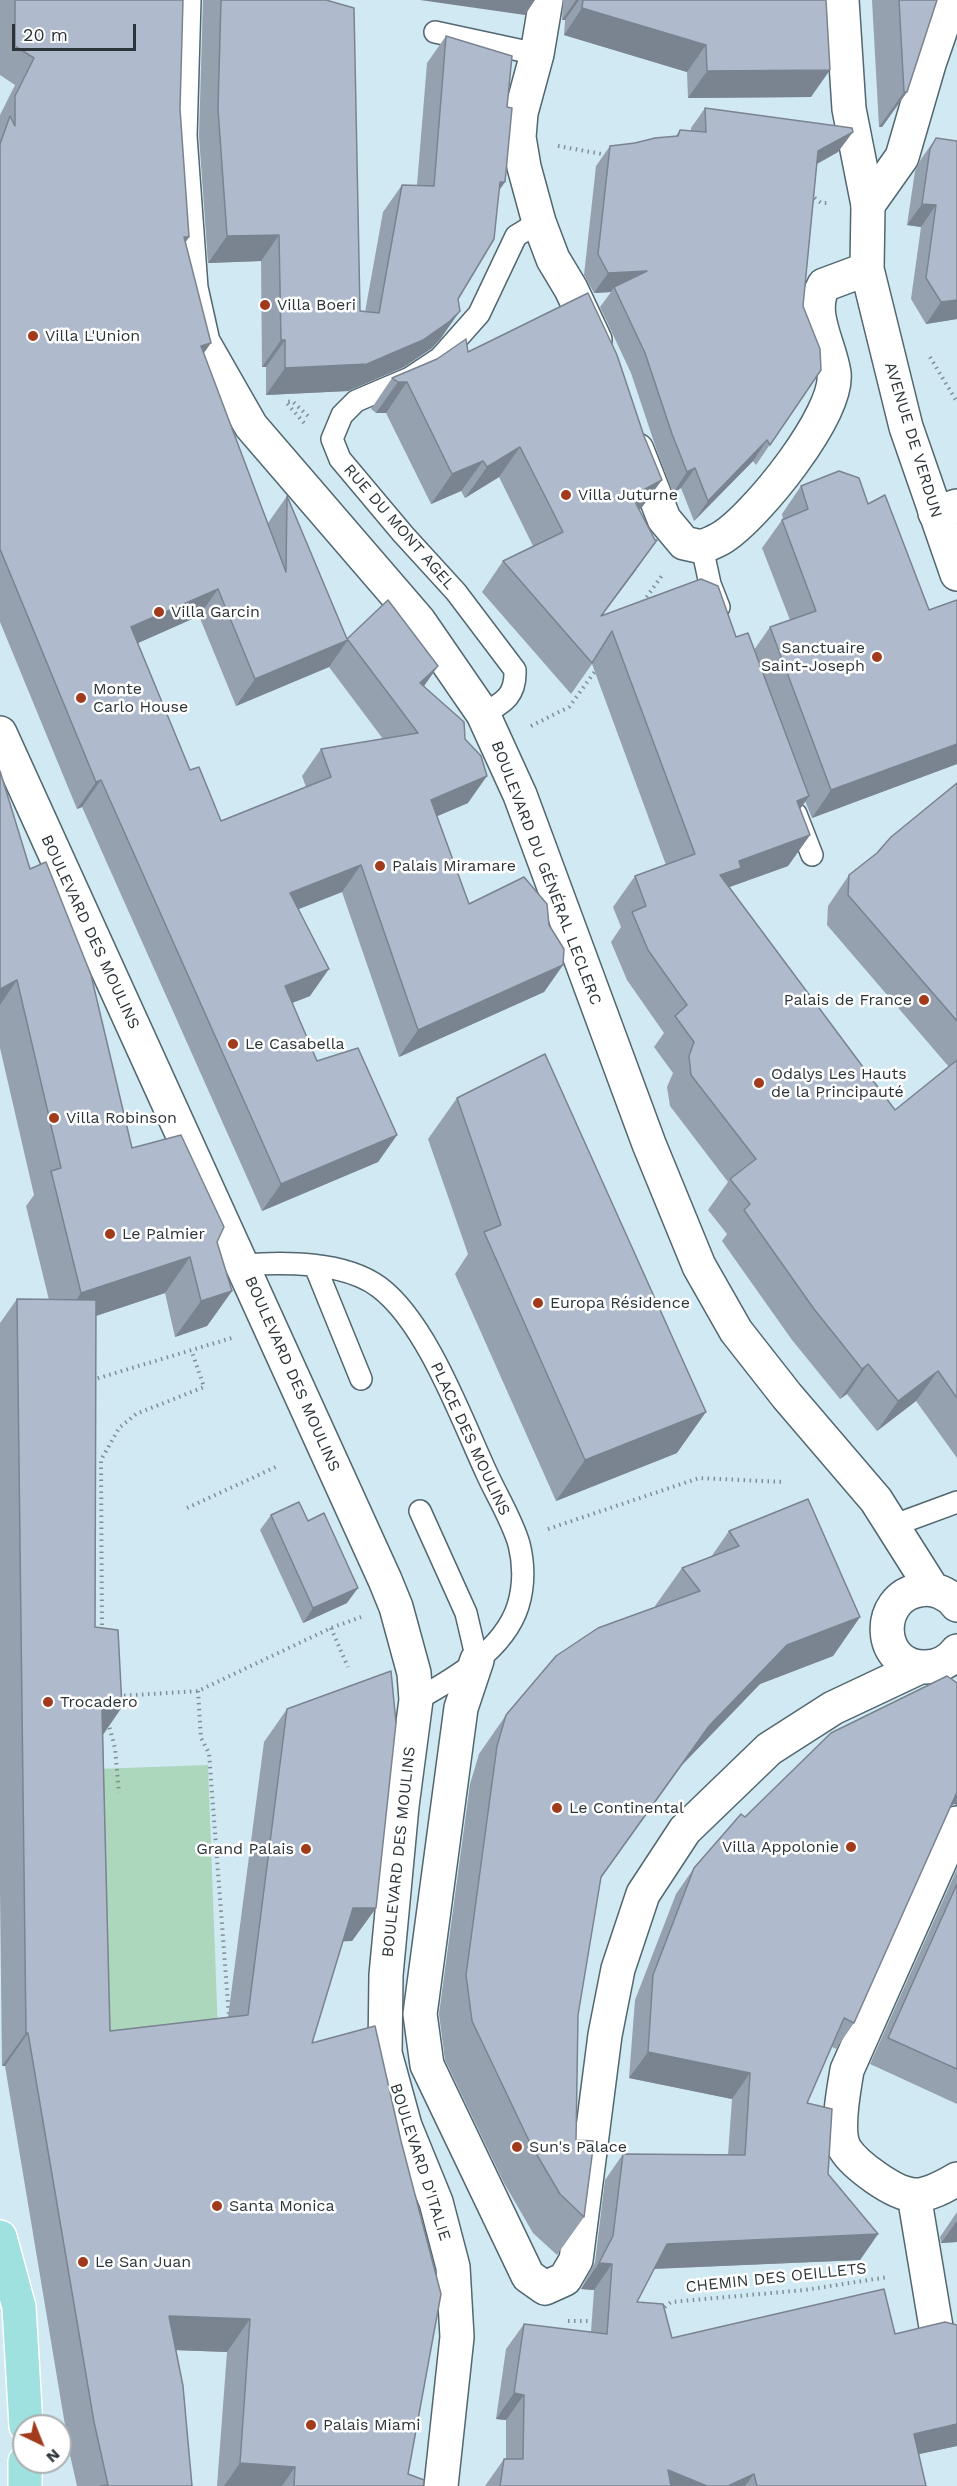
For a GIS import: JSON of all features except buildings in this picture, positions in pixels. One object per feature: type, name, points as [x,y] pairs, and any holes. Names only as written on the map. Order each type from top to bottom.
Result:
[{"type":"main road","points":[[0,2237],[18,2307],[25,2414]]},
{"type":"street","name":"BOULEVARD DU GÉNÉRAL LECLERC","points":[[184,0],[180,136],[190,288],[203,342],[251,426],[419,621],[491,728],[520,795],[645,1133],[699,1266],[736,1331],[787,1396],[876,1500],[897,1534],[945,1597]]},
{"type":"street","points":[[546,0],[537,54],[521,113],[519,137],[524,167],[539,222],[553,259],[571,289],[608,369]]},
{"type":"street","name":"AVENUE DE VERDUN","points":[[842,0],[849,109],[868,205],[867,269],[906,427],[946,510],[957,574]]},
{"type":"street","points":[[868,205],[902,157],[929,64],[951,0]]},
{"type":"street","points":[[627,420],[664,519],[693,545],[724,537],[786,472],[823,418],[832,398],[834,375],[818,311],[818,297],[824,285],[867,269]]},
{"type":"street","name":"BOULEVARD DES MOULINS","points":[[0,733],[396,1607],[414,1673],[416,1700],[402,1806],[387,1965],[385,2053]]},
{"type":"street","points":[[833,1708],[869,1665],[887,1638],[889,1613],[895,1603],[901,1578],[897,1534]]},
{"type":"street","points":[[895,1603],[913,1591],[945,1597]]},
{"type":"street","points":[[887,1638],[899,1658],[909,1664],[944,1665]]},
{"type":"street","points":[[477,1660],[461,1708],[420,2014],[426,2065],[528,2276],[545,2288],[565,2278],[576,2260],[605,2035],[618,1969],[643,1894],[685,1830],[769,1749],[833,1708],[944,1665]]},
{"type":"street","points":[[957,1823],[847,2070],[840,2112],[844,2148],[864,2169],[889,2186],[914,2195],[941,2188],[957,2179]]},
{"type":"street","name":"BOULEVARD D'ITALIE","points":[[385,2053],[405,2127],[436,2202],[453,2267],[456,2337],[441,2486]]},
{"type":"street","points":[[914,2195],[937,2333]]},
{"type":"lane","points":[[435,32],[537,54]]},
{"type":"lane","name":"RUE DU MONT AGEL","points":[[491,728],[516,682],[515,670],[456,592],[403,534],[340,459],[332,440],[342,415],[356,401],[410,378],[440,358],[479,314],[516,236],[539,222]]},
{"type":"lane","points":[[693,545],[726,627]]},
{"type":"lane","points":[[787,790],[812,855]]},
{"type":"lane","name":"PLACE DES MOULINS","points":[[243,1265],[278,1262],[315,1266],[362,1277],[377,1286],[406,1313],[439,1371],[519,1542],[523,1581],[518,1607],[509,1625],[477,1660],[416,1700]]},
{"type":"lane","points":[[315,1266],[361,1378]]},
{"type":"lane","points":[[897,1534],[957,1502]]},
{"type":"lane","points":[[420,1511],[466,1613],[477,1660]]},
{"type":"path","points":[[519,137],[609,156]]},
{"type":"path","points":[[802,187],[821,203],[868,205]]},
{"type":"path","points":[[637,610],[693,545]]},
{"type":"path","points":[[491,728],[569,707],[596,669]]},
{"type":"path","points":[[81,1383],[192,1352],[268,1323]]},
{"type":"path","points":[[102,1638],[101,1460],[119,1428],[136,1414],[204,1387],[192,1352]]},
{"type":"path","points":[[187,1509],[278,1466]]},
{"type":"path","points":[[519,1542],[562,1523],[699,1478],[784,1482]]},
{"type":"path","points":[[114,1697],[198,1691],[331,1628],[396,1607]]},
{"type":"path","points":[[331,1628],[348,1667]]},
{"type":"path","points":[[198,1691],[201,1738],[209,1753],[229,2017]]},
{"type":"path","points":[[107,1718],[115,1748],[119,1793]]},
{"type":"path","name":"CHEMIN DES OEILLETS","points":[[656,2315],[671,2302],[805,2290],[928,2271]]},
{"type":"path","points":[[545,2288],[562,2321],[603,2321]]},
{"type":"green space","points":[[208,1765],[218,2032],[98,2055],[95,1769]]},
{"type":"place","name":"Villa Boeri","points":[[265,305]]},
{"type":"place","name":"Villa L'Union","points":[[33,336]]},
{"type":"place","name":"Villa Juturne","points":[[566,495]]},
{"type":"place","name":"Villa Garcin","points":[[159,612]]},
{"type":"place","name":"Sanctuaire Saint-Joseph","points":[[877,657]]},
{"type":"place","name":"Monte Carlo House","points":[[81,698]]},
{"type":"place","name":"Palais Miramare","points":[[380,866]]},
{"type":"place","name":"Palais de France","points":[[924,1000]]},
{"type":"place","name":"Le Casabella","points":[[233,1044]]},
{"type":"place","name":"Odalys Les Hauts de la Principauté","points":[[759,1083]]},
{"type":"place","name":"Villa Robinson","points":[[54,1118]]},
{"type":"place","name":"Le Palmier","points":[[110,1234]]},
{"type":"place","name":"Europa Résidence","points":[[538,1303]]},
{"type":"place","name":"Trocadero","points":[[48,1702]]},
{"type":"place","name":"Le Continental","points":[[557,1808]]},
{"type":"place","name":"Villa Appolonie","points":[[851,1847]]},
{"type":"place","name":"Grand Palais","points":[[306,1849]]},
{"type":"place","name":"Sun's Palace","points":[[517,2147]]},
{"type":"place","name":"Santa Monica","points":[[217,2206]]},
{"type":"place","name":"Le San Juan","points":[[83,2262]]},
{"type":"place","name":"Palais Miami","points":[[311,2425]]}]
